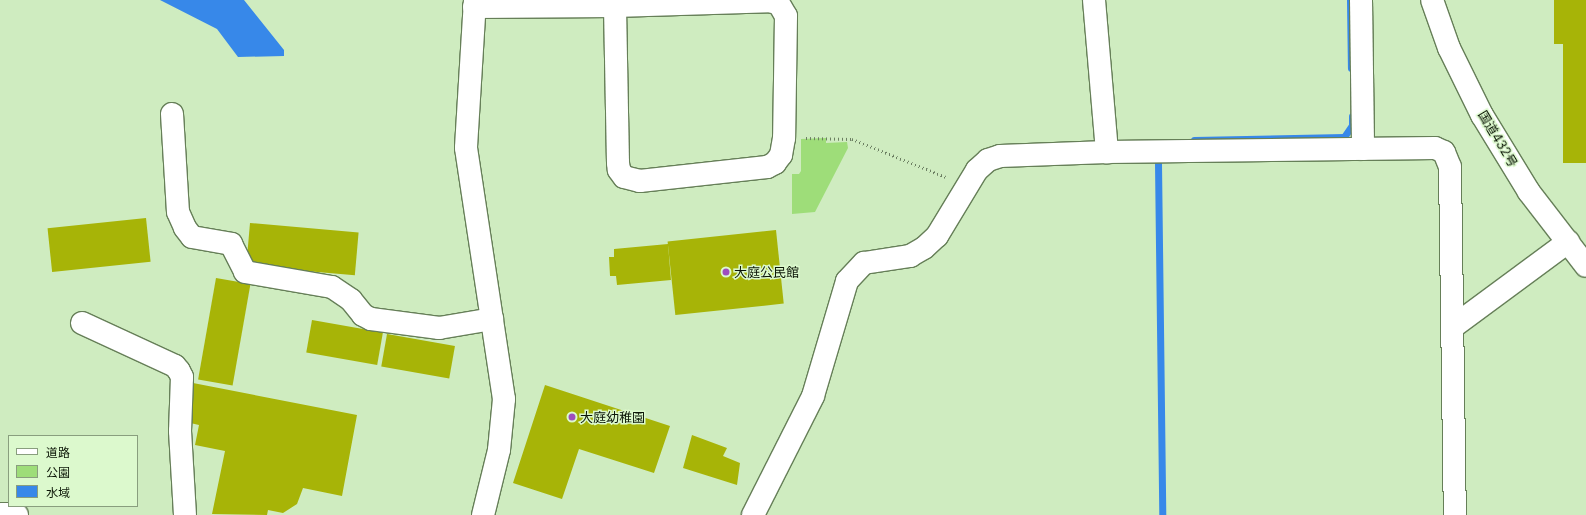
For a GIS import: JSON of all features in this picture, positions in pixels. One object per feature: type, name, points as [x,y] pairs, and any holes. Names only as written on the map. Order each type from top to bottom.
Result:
[{"type":"main road","points":[[1094,0],[1107,152]]},
{"type":"main road","points":[[1361,0],[1363,149]]},
{"type":"main road","name":"国道432号","points":[[1432,0],[1449,48],[1482,115],[1529,192],[1586,266]]},
{"type":"main road","points":[[483,515],[499,450],[504,399],[466,148],[474,3],[614,6],[770,1],[779,4],[786,16],[784,138],[781,155],[775,163],[767,167],[640,181],[624,176],[618,163],[614,6]]},
{"type":"main road","points":[[172,114],[178,212],[185,228],[192,237],[231,244],[245,272],[332,287],[351,300],[363,315],[371,319],[439,328],[492,319]]},
{"type":"main road","points":[[753,515],[813,396],[847,281],[864,263],[910,256],[924,248],[936,236],[982,164],[1000,156],[1107,152],[1435,148],[1444,152],[1448,158],[1454,326],[1455,515]]},
{"type":"main road","points":[[1454,326],[1568,242]]},
{"type":"main road","points":[[82,323],[175,366],[179,371],[182,377],[180,431],[185,515]]},
{"type":"main road","points":[[0,514],[17,515]]},
{"type":"path","points":[[784,138],[852,139],[942,175],[966,190]]},
{"type":"green space","points":[[826,138],[826,143],[847,142],[848,148],[815,212],[792,214],[792,174],[799,174],[801,171],[801,139]]},
{"type":"water","points":[[160,0],[244,0],[284,50],[284,56],[238,57],[217,29]]},
{"type":"building","points":[[1554,0],[1586,0],[1586,163],[1563,163],[1563,44],[1554,44]]},
{"type":"building","points":[[146,218],[151,262],[52,272],[48,228]]},
{"type":"building","points":[[250,223],[359,232],[355,275],[246,266]]},
{"type":"building","name":"大庭公民館","points":[[776,230],[784,304],[675,315],[668,241]]},
{"type":"building","points":[[668,244],[671,280],[617,285],[616,276],[610,276],[609,257],[614,257],[614,249]]},
{"type":"building","points":[[216,278],[250,284],[233,386],[198,379]]},
{"type":"building","points":[[312,320],[383,333],[377,365],[306,352]]},
{"type":"building","points":[[387,334],[455,346],[449,378],[381,366]]},
{"type":"building","points":[[193,383],[357,415],[342,496],[303,488],[297,504],[283,513],[268,510],[267,515],[212,514],[225,451],[195,445],[199,425],[186,422]]},
{"type":"building","points":[[545,385],[670,426],[654,473],[579,449],[562,499],[513,483]]},
{"type":"building","points":[[692,435],[727,448],[723,456],[740,463],[737,485],[683,468]]},
{"type":"waterway","points":[[1350,0],[1351,68]]},
{"type":"waterway","points":[[1194,140],[1344,137],[1352,125],[1352,116]]},
{"type":"waterway","points":[[1158,163],[1162,515]]},
{"type":"place","name":"大庭公民館","points":[[726,272]]},
{"type":"place","name":"大庭幼稚園","points":[[572,417]]}]
